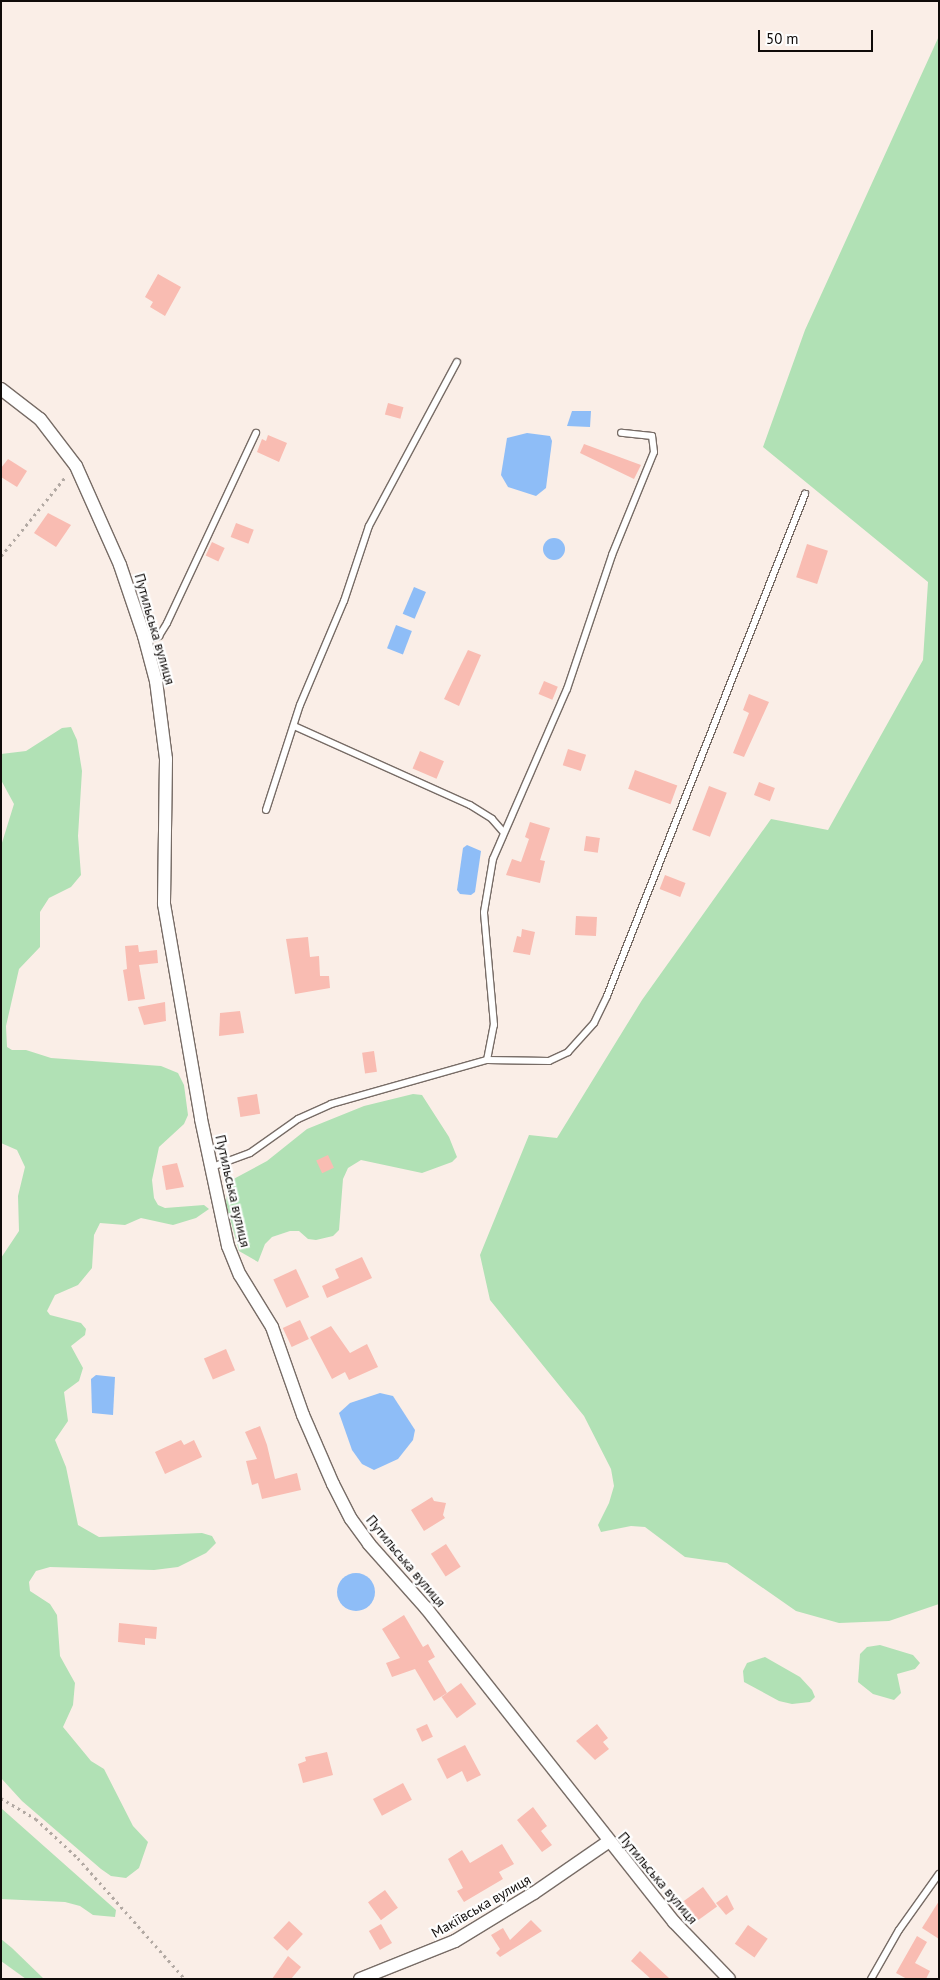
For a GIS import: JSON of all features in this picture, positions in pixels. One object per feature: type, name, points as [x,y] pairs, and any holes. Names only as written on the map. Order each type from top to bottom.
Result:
[{"type":"street","name":"Путильська вулиця","points":[[1,389],[40,419],[76,466],[120,565],[145,640],[156,681],[166,759],[164,904],[212,1167],[231,1254],[272,1327],[303,1415],[352,1519],[450,1639],[608,1842],[674,1922],[728,1979]]},
{"type":"street","name":"Макіївська вулиця","points":[[360,1979],[455,1941],[558,1878],[608,1842]]},
{"type":"lane","points":[[266,810],[305,691],[344,600],[369,526],[456,362]]},
{"type":"lane","points":[[145,640],[159,636],[167,622],[256,433]]},
{"type":"lane","points":[[487,1060],[494,1025],[484,905],[493,859],[567,689],[612,555],[652,461],[655,444],[652,436],[621,433]]},
{"type":"lane","points":[[212,1167],[250,1153],[298,1119],[331,1104],[487,1060],[550,1061],[573,1048],[594,1023],[607,996],[805,494]]},
{"type":"lane","points":[[294,726],[470,805],[492,819],[504,833]]},
{"type":"lane","points":[[871,1979],[899,1930],[939,1874]]},
{"type":"path","points":[[1,556],[49,494],[76,466]]},
{"type":"path","points":[[1,1798],[36,1819],[78,1858],[184,1979]]},
{"type":"green space","points":[[939,36],[939,1604],[889,1621],[839,1623],[796,1611],[727,1563],[685,1557],[645,1527],[631,1526],[601,1532],[598,1525],[609,1503],[614,1486],[611,1469],[584,1416],[490,1300],[480,1255],[529,1135],[557,1138],[642,1000],[771,819],[828,830],[923,660],[928,582],[763,447],[805,330]]},
{"type":"green space","points":[[71,727],[77,740],[82,771],[78,836],[81,875],[71,887],[49,898],[40,912],[40,947],[19,969],[6,1026],[7,1047],[12,1050],[26,1050],[51,1058],[161,1066],[178,1073],[184,1085],[188,1115],[184,1124],[159,1147],[152,1180],[154,1198],[158,1205],[165,1208],[204,1205],[209,1209],[196,1218],[173,1225],[141,1218],[125,1225],[100,1223],[94,1235],[92,1268],[78,1285],[55,1295],[47,1311],[50,1315],[81,1323],[86,1329],[85,1335],[71,1346],[83,1368],[79,1381],[64,1392],[68,1421],[55,1440],[66,1467],[78,1525],[99,1537],[202,1533],[212,1536],[216,1543],[206,1553],[178,1567],[154,1570],[50,1567],[36,1571],[29,1582],[30,1591],[50,1604],[57,1615],[60,1656],[75,1683],[73,1705],[63,1727],[91,1761],[104,1769],[133,1826],[148,1842],[139,1868],[126,1878],[111,1876],[101,1869],[22,1801],[1,1778],[1,1258],[19,1231],[18,1196],[25,1167],[17,1150],[1,1143],[1,846],[14,804],[1,780],[1,754],[26,751],[62,728]]},
{"type":"green space","points":[[413,1094],[422,1095],[449,1137],[457,1157],[452,1162],[422,1173],[361,1160],[348,1168],[343,1179],[339,1230],[333,1236],[316,1240],[308,1239],[299,1231],[290,1231],[272,1237],[265,1244],[258,1262],[239,1251],[226,1204],[228,1182],[267,1161],[307,1129],[364,1106]]},
{"type":"green space","points":[[880,1645],[913,1655],[920,1663],[915,1669],[897,1674],[901,1693],[894,1700],[873,1694],[858,1682],[860,1654],[867,1647]]},
{"type":"green space","points":[[765,1657],[800,1677],[812,1690],[815,1697],[810,1702],[792,1704],[779,1701],[744,1682],[743,1671],[747,1663]]},
{"type":"green space","points":[[1,1808],[116,1910],[115,1917],[93,1915],[80,1906],[65,1902],[1,1899]]},
{"type":"green space","points":[[1,1939],[44,1979],[26,1979],[1,1961]]},
{"type":"water","points":[[572,411],[591,411],[590,427],[567,426]]},
{"type":"water","points":[[527,433],[550,436],[552,441],[546,488],[536,496],[508,487],[501,475],[507,438]]},
{"type":"water","points":[[550,538],[558,538],[565,545],[565,553],[558,560],[550,560],[543,553],[543,545]]},
{"type":"water","points":[[414,587],[426,592],[415,619],[403,614]]},
{"type":"water","points":[[396,625],[412,631],[403,654],[387,648]]},
{"type":"water","points":[[467,845],[481,851],[475,892],[471,895],[460,894],[457,890],[463,848]]},
{"type":"water","points":[[96,1375],[115,1377],[113,1415],[92,1413],[91,1379]]},
{"type":"water","points":[[380,1393],[393,1396],[415,1430],[413,1440],[398,1459],[374,1470],[362,1464],[352,1450],[339,1413],[350,1403]]},
{"type":"water","points":[[356,1573],[369,1579],[375,1592],[369,1605],[356,1611],[343,1605],[337,1592],[343,1579]]},
{"type":"building","points":[[158,274],[181,287],[165,316],[150,307],[153,302],[145,297]]},
{"type":"building","points":[[388,403],[403,407],[400,419],[385,415]]},
{"type":"building","points":[[268,435],[287,443],[279,462],[257,452],[262,439],[266,441]]},
{"type":"building","points":[[584,444],[641,465],[634,479],[580,453]]},
{"type":"building","points":[[8,459],[27,471],[17,487],[1,477],[1,468]]},
{"type":"building","points":[[48,513],[71,525],[56,547],[34,533]]},
{"type":"building","points":[[236,523],[254,530],[248,544],[231,537]]},
{"type":"building","points":[[212,542],[225,548],[218,562],[206,556]]},
{"type":"building","points":[[807,544],[828,551],[817,584],[796,577]]},
{"type":"building","points":[[468,650],[481,655],[459,706],[444,699]]},
{"type":"building","points":[[544,681],[558,687],[552,700],[539,694]]},
{"type":"building","points":[[749,694],[769,702],[744,757],[733,753],[749,713],[743,710]]},
{"type":"building","points":[[568,749],[586,755],[581,771],[563,765]]},
{"type":"building","points":[[420,751],[444,761],[437,779],[413,768]]},
{"type":"building","points":[[635,770],[677,785],[670,804],[628,789]]},
{"type":"building","points":[[759,782],[775,788],[770,801],[754,795]]},
{"type":"building","points":[[709,786],[727,793],[710,837],[692,830]]},
{"type":"building","points":[[530,822],[550,828],[540,860],[545,861],[540,883],[506,875],[512,859],[521,862],[529,839],[525,837]]},
{"type":"building","points":[[586,836],[600,838],[598,853],[584,851]]},
{"type":"building","points":[[665,875],[686,883],[680,897],[660,889]]},
{"type":"building","points":[[576,916],[597,917],[596,936],[575,935]]},
{"type":"building","points":[[522,929],[535,932],[530,955],[513,952],[517,936],[521,937]]},
{"type":"building","points":[[308,937],[310,957],[319,956],[320,976],[329,976],[330,988],[295,994],[286,939]]},
{"type":"building","points":[[138,945],[139,952],[157,950],[158,963],[139,965],[145,999],[128,1001],[123,970],[127,969],[125,946]]},
{"type":"building","points":[[165,1002],[166,1021],[144,1025],[138,1007]]},
{"type":"building","points":[[240,1011],[244,1033],[219,1036],[220,1013]]},
{"type":"building","points":[[374,1051],[377,1072],[365,1073],[362,1053]]},
{"type":"building","points":[[257,1094],[260,1114],[240,1117],[237,1097]]},
{"type":"building","points":[[328,1155],[334,1168],[322,1173],[316,1160]]},
{"type":"building","points":[[177,1163],[184,1187],[166,1190],[162,1166]]},
{"type":"building","points":[[362,1257],[372,1278],[327,1298],[322,1286],[339,1278],[335,1269]]},
{"type":"building","points":[[296,1269],[309,1297],[286,1308],[273,1280]]},
{"type":"building","points":[[300,1320],[309,1339],[292,1347],[283,1328]]},
{"type":"building","points":[[331,1326],[350,1353],[367,1344],[378,1367],[349,1380],[345,1372],[332,1379],[310,1337]]},
{"type":"building","points":[[226,1349],[235,1370],[213,1380],[204,1358]]},
{"type":"building","points":[[260,1426],[267,1445],[275,1479],[297,1473],[301,1490],[262,1499],[258,1483],[252,1485],[246,1461],[257,1459],[245,1432]]},
{"type":"building","points":[[181,1440],[184,1445],[194,1440],[202,1457],[165,1474],[155,1452]]},
{"type":"building","points":[[432,1497],[434,1501],[446,1503],[443,1515],[445,1518],[424,1531],[411,1510]]},
{"type":"building","points":[[446,1544],[461,1567],[446,1576],[431,1554]]},
{"type":"building","points":[[404,1615],[423,1647],[428,1644],[435,1657],[428,1661],[447,1693],[434,1701],[415,1669],[392,1677],[386,1663],[400,1658],[382,1629]]},
{"type":"building","points":[[119,1623],[157,1627],[156,1639],[145,1638],[145,1645],[118,1642]]},
{"type":"building","points":[[461,1683],[476,1704],[457,1718],[442,1697]]},
{"type":"building","points":[[427,1724],[433,1737],[422,1742],[416,1729]]},
{"type":"building","points":[[597,1724],[608,1738],[603,1742],[609,1749],[595,1760],[576,1741]]},
{"type":"building","points":[[465,1745],[481,1775],[467,1782],[462,1771],[447,1779],[437,1759]]},
{"type":"building","points":[[327,1752],[333,1775],[303,1783],[298,1764],[306,1761],[305,1757]]},
{"type":"building","points":[[403,1783],[412,1800],[382,1816],[373,1799]]},
{"type":"building","points":[[533,1807],[547,1826],[541,1831],[552,1845],[542,1852],[517,1820]]},
{"type":"building","points":[[502,1844],[514,1864],[499,1872],[503,1879],[464,1902],[457,1891],[463,1888],[448,1859],[462,1850],[470,1863]]},
{"type":"building","points":[[703,1887],[717,1906],[690,1926],[676,1906]]},
{"type":"building","points":[[385,1890],[398,1908],[381,1920],[368,1902]]},
{"type":"building","points":[[727,1895],[734,1909],[726,1915],[716,1903]]},
{"type":"building","points":[[939,1901],[939,1939],[922,1928]]},
{"type":"building","points":[[531,1920],[542,1931],[500,1957],[496,1953],[500,1949],[491,1935],[503,1928],[510,1940]]},
{"type":"building","points":[[289,1921],[303,1934],[287,1951],[273,1938]]},
{"type":"building","points":[[381,1924],[392,1943],[380,1950],[369,1931]]},
{"type":"building","points":[[748,1925],[768,1939],[754,1958],[735,1944]]},
{"type":"building","points":[[917,1936],[927,1942],[915,1963],[930,1971],[926,1979],[907,1979],[896,1973]]},
{"type":"building","points":[[640,1951],[670,1979],[651,1979],[631,1961]]},
{"type":"building","points":[[288,1956],[301,1967],[291,1979],[272,1979]]}]
